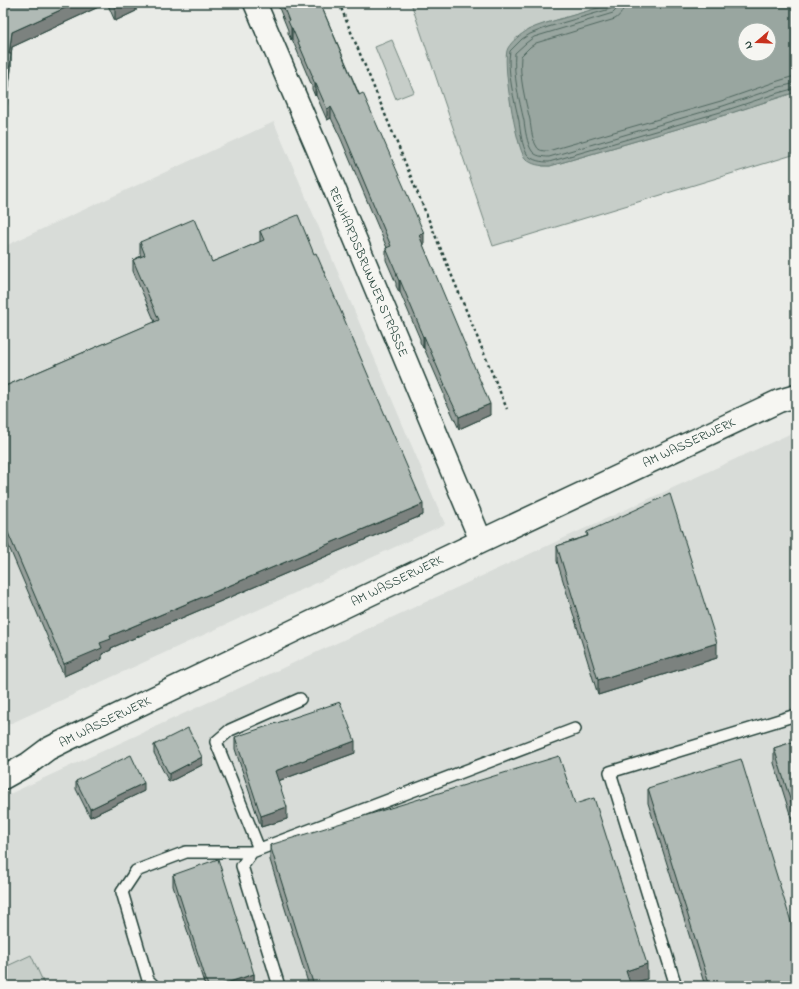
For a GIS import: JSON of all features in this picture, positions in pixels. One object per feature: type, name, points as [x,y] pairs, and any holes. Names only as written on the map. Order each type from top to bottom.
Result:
[{"type":"street","name":"REINHARDSBRUNNER STRASSE","points":[[255,3],[481,541]]},
{"type":"street","name":"AM WASSERWERK","points":[[3,778],[66,740],[481,541],[779,401],[796,396]]},
{"type":"lane","points":[[255,850],[216,742],[230,730],[300,699]]},
{"type":"lane","points":[[676,986],[610,772],[796,715]]},
{"type":"lane","points":[[154,986],[148,980],[122,892],[136,871],[186,852],[255,850],[575,729]]},
{"type":"lane","points":[[255,850],[242,866],[279,986]]},
{"type":"path","points":[[339,3],[507,409]]},
{"type":"shaded area","points":[[411,3],[615,3],[528,30],[542,166],[550,166],[725,115],[796,92],[796,154],[493,246]]},
{"type":"shaded area","points":[[392,40],[414,92],[396,99],[375,47]]},
{"type":"shaded area","points":[[274,122],[445,524],[3,727],[3,247]]},
{"type":"shaded area","points":[[796,431],[796,986],[3,986],[3,797]]},
{"type":"shaded area","points":[[31,955],[45,986],[3,986],[3,968]]},
{"type":"water","points":[[615,3],[796,3],[796,92],[725,115],[550,166],[533,164],[525,158],[521,151],[510,103],[506,55],[508,48],[517,38],[532,28]]},
{"type":"building","points":[[3,3],[76,3],[12,32],[9,54],[11,54],[3,121]]},
{"type":"building","points":[[113,3],[122,3],[115,6]]},
{"type":"building","points":[[282,3],[320,3],[359,95],[363,93],[424,233],[419,235],[490,404],[459,417],[444,386],[445,385],[420,330],[400,280],[399,281],[396,274],[386,248],[391,246],[341,127],[331,107],[327,109],[315,84],[288,21]]},
{"type":"building","points":[[298,215],[314,254],[316,253],[423,504],[110,636],[111,639],[100,643],[102,648],[64,664],[3,521],[3,387],[159,320],[133,260],[145,255],[140,242],[194,219],[212,262],[264,240],[260,231]]},
{"type":"building","points":[[670,494],[717,643],[598,680],[557,546],[588,536],[587,532]]},
{"type":"building","points":[[340,702],[355,741],[275,771],[287,807],[261,816],[235,737]]},
{"type":"building","points":[[188,728],[202,757],[169,774],[154,745]]},
{"type":"building","points":[[796,741],[796,818],[774,748]]},
{"type":"building","points":[[131,755],[144,783],[90,809],[76,781]]},
{"type":"building","points":[[559,756],[575,804],[594,798],[647,964],[626,971],[631,986],[314,986],[270,845]]},
{"type":"building","points":[[741,759],[796,938],[796,983],[787,986],[710,986],[648,788]]},
{"type":"building","points":[[218,859],[254,974],[217,986],[208,986],[173,875]]}]
